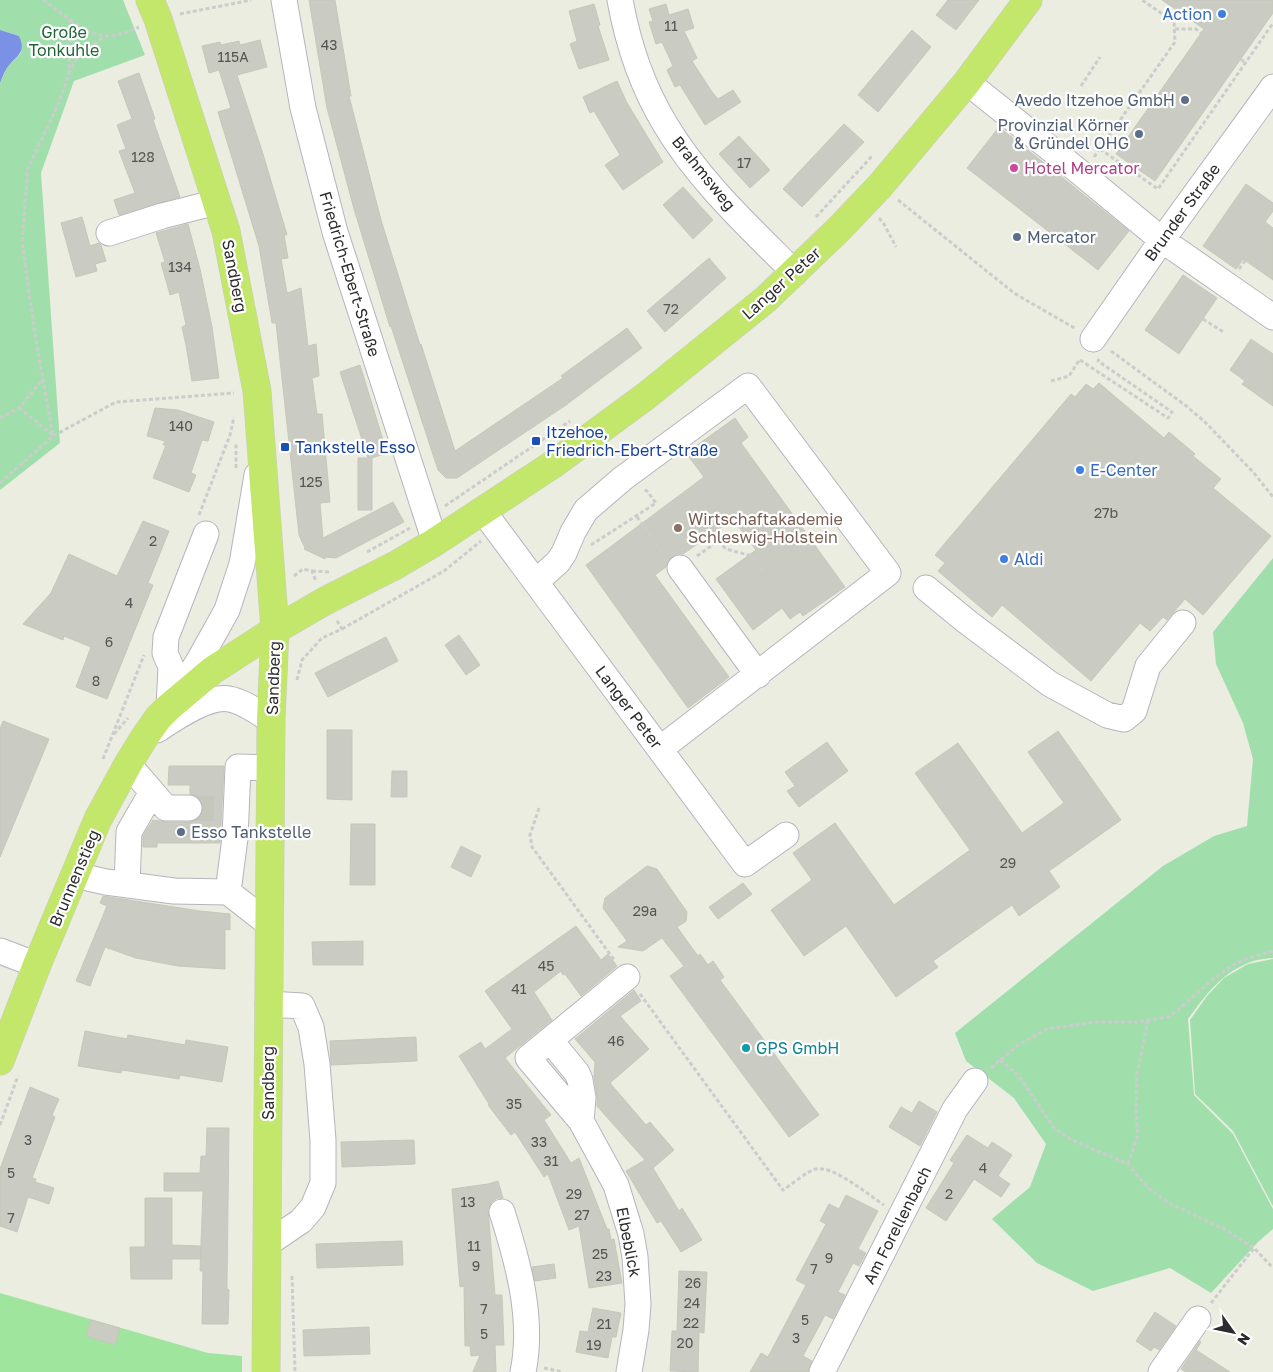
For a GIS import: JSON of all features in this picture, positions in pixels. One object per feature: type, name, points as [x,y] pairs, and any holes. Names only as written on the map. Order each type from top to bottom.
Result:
[{"type":"main road","name":"Langer Peter","points":[[275,630],[324,601],[396,565],[431,530],[483,511],[552,465],[646,396],[766,299],[880,186],[967,82],[1028,0]]},
{"type":"main road","name":"Sandberg","points":[[154,9],[226,231],[241,394],[261,445],[275,630],[271,720],[266,1372]]},
{"type":"main road","name":"Brunnenstieg","points":[[0,1060],[37,965],[98,819],[115,762],[144,738],[169,707],[213,670],[275,630]]},
{"type":"street","name":"Friedrich-Ebert-Straße","points":[[284,0],[303,108],[335,232],[431,530]]},
{"type":"street","name":"Brahmsweg","points":[[620,0],[633,53],[646,89],[665,124],[687,157],[721,197],[795,272]]},
{"type":"street","points":[[967,82],[1162,240],[1273,317]]},
{"type":"street","name":"Brunder Straße","points":[[1098,346],[1162,240],[1273,87]]},
{"type":"street","points":[[109,233],[162,216],[217,202]]},
{"type":"street","points":[[536,582],[558,562],[586,510],[622,479],[748,386],[888,573],[660,749]]},
{"type":"street","points":[[169,707],[198,662],[227,610],[242,564],[261,445]]},
{"type":"street","name":"Langer Peter","points":[[483,511],[745,864],[786,835]]},
{"type":"street","points":[[169,707],[171,666],[165,653],[166,637],[201,529]]},
{"type":"street","points":[[671,560],[758,675]]},
{"type":"street","points":[[926,588],[966,621],[1050,684],[1107,716],[1124,719],[1134,711],[1148,666],[1182,623]]},
{"type":"street","points":[[144,738],[194,707],[222,699],[239,702],[271,720]]},
{"type":"street","points":[[115,762],[152,792],[166,808],[189,808]]},
{"type":"street","points":[[228,892],[235,838],[234,809],[238,767],[271,768]]},
{"type":"street","points":[[127,885],[130,832],[152,792]]},
{"type":"street","points":[[75,875],[127,885],[174,891],[228,892],[269,924]]},
{"type":"street","points":[[0,951],[37,965]]},
{"type":"street","name":"Elbeblick","points":[[627,977],[550,1040],[577,1073],[580,1080],[583,1098],[581,1121],[616,1185],[631,1234],[635,1257],[638,1304],[629,1372]]},
{"type":"street","points":[[267,1244],[301,1221],[313,1207],[323,1183],[317,1064],[311,1027],[302,1006],[268,1004]]},
{"type":"street","name":"Am Forellenbach","points":[[822,1372],[956,1109],[975,1081]]},
{"type":"street","points":[[502,1212],[514,1250],[522,1295],[526,1340],[523,1372]]},
{"type":"street","points":[[1161,1372],[1198,1319]]},
{"type":"path","points":[[42,0],[88,32],[105,37]]},
{"type":"path","points":[[53,436],[22,242],[28,168],[58,105],[69,74],[79,55],[105,37],[126,33],[154,9],[251,0]]},
{"type":"path","points":[[1082,174],[1174,42],[1174,22],[1142,0]]},
{"type":"path","points":[[69,74],[70,20]]},
{"type":"path","points":[[1100,149],[1158,189],[1273,22]]},
{"type":"path","points":[[1175,29],[1196,29],[1201,33]]},
{"type":"path","points":[[1081,86],[1100,57]]},
{"type":"path","points":[[1241,59],[1245,63]]},
{"type":"path","points":[[810,222],[874,154]]},
{"type":"path","points":[[884,224],[896,247]]},
{"type":"path","points":[[1203,319],[1225,333]]},
{"type":"path","points":[[1051,380],[1069,376],[1080,360],[1168,418],[1172,412],[1098,361],[1098,346]]},
{"type":"path","points":[[0,418],[19,408],[43,379]]},
{"type":"path","points":[[0,483],[53,436],[116,402],[241,394]]},
{"type":"path","points":[[19,408],[53,436]]},
{"type":"path","points":[[201,529],[234,421],[234,413]]},
{"type":"path","points":[[367,552],[431,530],[558,428],[571,420]]},
{"type":"path","points":[[590,546],[656,503],[653,498]]},
{"type":"path","points":[[637,517],[671,560],[718,541],[726,548],[752,556],[763,573]]},
{"type":"path","points":[[312,571],[325,573],[332,571]]},
{"type":"path","points":[[295,688],[302,660],[322,638],[342,629],[324,601]]},
{"type":"path","points":[[115,762],[145,653]]},
{"type":"path","points":[[539,808],[530,835],[532,847],[783,1190],[815,1169],[825,1169],[834,1172],[902,1216]]},
{"type":"path","points":[[975,1081],[1018,1045],[1047,1029],[1096,1022],[1138,1022],[1167,1017],[1233,965],[1273,951]]},
{"type":"path","points":[[1128,1164],[1138,1134],[1136,1113],[1137,1074],[1148,1020]]},
{"type":"path","points":[[1000,1060],[1018,1075],[1055,1129],[1072,1140],[1128,1164],[1148,1188],[1169,1203],[1224,1229],[1254,1248],[1273,1268]]},
{"type":"path","points":[[1198,1319],[1254,1248]]},
{"type":"path","points":[[291,1268],[295,1372]]},
{"type":"green space","name":"Große Tonkuhle","points":[[0,0],[123,0],[145,55],[74,81],[41,173],[60,443],[0,490],[0,83],[8,66],[21,53],[19,36],[0,30]]},
{"type":"green space","points":[[1273,558],[1273,958],[1249,963],[1228,974],[1207,994],[1188,1019],[1194,1095],[1233,1134],[1273,1209],[1273,1229],[1258,1242],[1211,1293],[1170,1268],[1093,1291],[1037,1263],[992,1219],[1030,1187],[1046,1144],[1014,1098],[966,1061],[955,1033],[1163,866],[1214,836],[1247,826],[1253,759],[1243,723],[1216,664],[1213,632]]},
{"type":"green space","points":[[1273,959],[1273,1206],[1233,1131],[1195,1094],[1190,1020],[1207,996],[1224,978],[1248,964]]},
{"type":"green space","points":[[0,1293],[208,1353],[242,1356],[242,1372],[0,1372]]},
{"type":"water","name":"Große Tonkuhle","points":[[0,30],[19,36],[22,47],[19,54],[7,68],[0,83]]},
{"type":"building","points":[[309,0],[335,0],[351,96],[349,96],[381,220],[455,451],[563,378],[561,376],[627,328],[642,348],[566,405],[457,478],[446,478],[438,470],[390,327],[354,209],[327,108]]},
{"type":"building","points":[[948,0],[979,0],[956,30],[936,15]]},
{"type":"building","points":[[1162,0],[1273,0],[1273,13],[1155,181],[1116,154],[1204,29]]},
{"type":"building","points":[[594,4],[600,25],[598,26],[609,60],[579,69],[570,44],[577,41],[569,11]]},
{"type":"building","points":[[666,4],[669,15],[688,9],[694,28],[684,31],[697,58],[692,61],[712,92],[718,99],[733,90],[741,102],[705,125],[680,85],[675,87],[667,70],[673,66],[662,42],[656,44],[649,22],[653,21],[649,9]]},
{"type":"building","points":[[912,30],[931,47],[878,112],[858,95]]},
{"type":"building","points":[[260,40],[267,67],[237,75],[287,235],[284,235],[288,258],[281,259],[287,293],[301,288],[308,346],[316,344],[319,376],[312,378],[317,414],[322,414],[330,502],[320,503],[323,538],[393,502],[404,522],[336,558],[325,557],[325,559],[304,549],[299,535],[276,323],[272,323],[259,246],[218,112],[231,108],[219,70],[209,73],[202,46],[220,42],[221,45],[239,41],[240,45]]},
{"type":"building","points":[[139,73],[180,197],[119,215],[114,200],[135,193],[119,151],[126,149],[117,125],[132,119],[118,81]]},
{"type":"building","points":[[617,81],[627,103],[663,162],[623,190],[605,165],[620,155],[594,111],[590,113],[583,97]]},
{"type":"building","points":[[844,124],[864,142],[802,207],[783,189]]},
{"type":"building","points":[[999,127],[1129,231],[1098,270],[967,168]]},
{"type":"building","points":[[739,136],[770,170],[750,188],[719,154]]},
{"type":"building","points":[[1246,184],[1273,203],[1273,211],[1265,222],[1273,228],[1273,280],[1243,259],[1236,269],[1203,246]]},
{"type":"building","points":[[683,187],[713,220],[693,239],[663,205]]},
{"type":"building","points":[[82,217],[90,246],[99,243],[106,261],[95,264],[97,271],[76,277],[61,223]]},
{"type":"building","points":[[188,224],[212,327],[219,378],[192,381],[182,327],[186,325],[179,292],[170,295],[161,263],[165,262],[156,233]]},
{"type":"building","points":[[709,258],[726,278],[665,332],[647,311]]},
{"type":"building","points":[[1183,275],[1217,298],[1179,354],[1145,330]]},
{"type":"building","points":[[1251,339],[1273,354],[1273,406],[1242,384],[1245,381],[1230,370]]},
{"type":"building","points":[[360,365],[387,453],[372,458],[372,510],[358,510],[358,458],[368,458],[340,372]]},
{"type":"building","points":[[1099,383],[1164,438],[1169,432],[1195,454],[1193,456],[1221,479],[1213,488],[1271,536],[1203,615],[1185,599],[1167,620],[1163,617],[1150,631],[1140,623],[1091,681],[1002,605],[992,617],[938,571],[945,563],[935,555],[1071,394],[1075,397],[1086,384],[1093,389]]},
{"type":"building","points":[[155,408],[178,410],[214,422],[208,441],[202,440],[191,473],[196,475],[189,492],[153,478],[166,445],[163,445],[165,441],[147,436]]},
{"type":"building","points":[[735,418],[748,437],[741,443],[845,587],[803,616],[800,612],[790,619],[782,608],[753,630],[716,579],[756,550],[733,519],[683,554],[671,557],[666,567],[655,575],[729,677],[688,708],[586,565],[704,477],[686,453]]},
{"type":"building","points":[[143,521],[169,531],[148,583],[153,585],[107,699],[76,687],[91,647],[64,636],[63,640],[23,624],[51,593],[69,554],[117,576]]},
{"type":"building","points":[[459,635],[480,665],[466,675],[445,645]]},
{"type":"building","points":[[386,637],[398,661],[328,697],[315,673]]},
{"type":"building","points":[[3,721],[49,739],[0,857],[0,729]]},
{"type":"building","points":[[327,730],[352,730],[352,800],[327,799]]},
{"type":"building","points":[[1058,731],[1121,820],[1049,871],[1060,887],[1019,916],[1012,905],[933,961],[938,967],[896,997],[846,926],[804,956],[771,910],[812,880],[793,853],[835,823],[894,905],[970,850],[915,773],[958,743],[1022,833],[1064,803],[1028,752]]},
{"type":"building","points":[[827,742],[848,771],[799,807],[787,791],[795,786],[785,772]]},
{"type":"building","points":[[169,766],[224,766],[220,843],[157,843],[157,847],[143,847],[143,836],[153,820],[189,822],[197,820],[202,815],[202,801],[197,796],[190,794],[190,785],[168,785]]},
{"type":"building","points":[[392,771],[407,771],[407,797],[391,797]]},
{"type":"building","points":[[351,824],[375,824],[375,885],[350,885]]},
{"type":"building","points":[[461,846],[481,856],[471,877],[451,867]]},
{"type":"building","name":"GPS GmbH","points":[[647,866],[657,869],[687,912],[686,921],[677,927],[698,956],[700,954],[708,965],[713,961],[724,977],[720,980],[819,1115],[789,1137],[670,976],[684,966],[662,938],[643,951],[618,947],[627,941],[603,908],[605,898]]},
{"type":"building","points":[[743,883],[752,894],[718,919],[709,907]]},
{"type":"building","points":[[103,896],[230,914],[230,930],[225,929],[225,969],[178,966],[136,958],[105,947],[90,986],[76,981],[107,906],[100,903]]},
{"type":"building","points":[[576,926],[601,960],[608,954],[617,966],[581,996],[561,971],[534,992],[552,1020],[505,1058],[551,1115],[544,1120],[571,1163],[579,1158],[607,1229],[609,1229],[611,1240],[614,1239],[622,1283],[589,1288],[579,1226],[569,1230],[548,1174],[544,1177],[515,1132],[511,1135],[488,1105],[459,1056],[481,1042],[485,1049],[512,1029],[485,991]]},
{"type":"building","points":[[363,941],[363,965],[313,965],[312,942]]},
{"type":"building","points":[[634,990],[641,1001],[620,1016],[649,1049],[610,1083],[646,1125],[650,1122],[674,1150],[653,1168],[679,1211],[682,1208],[702,1240],[681,1252],[661,1221],[657,1223],[626,1171],[645,1160],[597,1106],[594,1077],[595,1062],[575,1039]]},
{"type":"building","points":[[85,1031],[127,1039],[128,1035],[185,1045],[186,1040],[228,1047],[222,1082],[180,1075],[179,1079],[122,1070],[121,1073],[78,1066]]},
{"type":"building","points":[[416,1037],[417,1061],[331,1065],[330,1041]]},
{"type":"building","points":[[30,1087],[59,1099],[52,1115],[55,1117],[32,1178],[36,1179],[35,1182],[54,1188],[49,1204],[28,1197],[17,1232],[0,1226],[0,1169]]},
{"type":"building","points":[[919,1101],[937,1112],[920,1146],[889,1127],[901,1107],[912,1113]]},
{"type":"building","points":[[207,1128],[229,1128],[228,1324],[202,1324],[203,1271],[200,1271],[203,1191],[164,1191],[164,1173],[200,1173],[201,1156],[206,1156]]},
{"type":"building","points":[[967,1135],[988,1148],[992,1142],[1012,1155],[998,1176],[1010,1184],[1001,1197],[974,1179],[946,1221],[926,1208],[954,1163],[950,1160]]},
{"type":"building","points":[[414,1140],[415,1164],[342,1167],[341,1142]]},
{"type":"building","points":[[498,1181],[503,1198],[497,1198],[488,1209],[495,1295],[502,1295],[504,1345],[495,1345],[496,1372],[473,1372],[480,1355],[471,1356],[470,1346],[465,1346],[464,1286],[460,1287],[452,1189]]},
{"type":"building","points":[[846,1195],[878,1211],[858,1249],[866,1253],[859,1266],[853,1263],[838,1292],[845,1295],[833,1319],[825,1315],[803,1356],[812,1361],[808,1372],[750,1372],[761,1353],[768,1357],[806,1285],[796,1280],[826,1224],[820,1221],[829,1204],[839,1209]]},
{"type":"building","points":[[145,1198],[172,1198],[172,1245],[201,1246],[201,1259],[172,1259],[172,1279],[131,1279],[130,1247],[145,1247]]},
{"type":"building","points":[[402,1241],[403,1265],[317,1268],[316,1244]]},
{"type":"building","points":[[554,1264],[556,1278],[535,1281],[532,1267]]},
{"type":"building","points":[[679,1271],[707,1272],[704,1333],[699,1332],[698,1372],[670,1371],[672,1331],[677,1331]]},
{"type":"building","points":[[593,1308],[621,1313],[616,1337],[612,1337],[608,1358],[576,1352],[580,1331],[588,1332]]},
{"type":"building","points":[[1155,1312],[1176,1326],[1159,1350],[1154,1347],[1151,1351],[1136,1341]]},
{"type":"building","points":[[91,1320],[120,1328],[115,1345],[86,1336]]},
{"type":"building","points":[[369,1327],[370,1354],[304,1356],[303,1330]]},
{"type":"building","points":[[1200,1341],[1196,1350],[1230,1372],[1186,1372],[1181,1369]]},
{"type":"tunnel","points":[[189,808],[231,809]]},
{"type":"place","name":"Action","points":[[1222,14]]},
{"type":"place","name":"Avedo Itzehoe GmbH","points":[[1185,100]]},
{"type":"place","name":"Provinzial Körner & Gründel OHG","points":[[1139,134]]},
{"type":"place","name":"Hotel Mercator","points":[[1014,168]]},
{"type":"place","name":"Mercator","points":[[1017,237]]},
{"type":"place","name":"Itzehoe, Friedrich-Ebert-Straße","points":[[536,441]]},
{"type":"place","name":"Tankstelle Esso","points":[[285,447]]},
{"type":"place","name":"E-Center","points":[[1080,470]]},
{"type":"place","name":"Wirtschaftakademie Schleswig-Holstein","points":[[678,528]]},
{"type":"place","name":"Aldi","points":[[1004,559]]},
{"type":"place","name":"Esso Tankstelle","points":[[181,832]]},
{"type":"place","name":"GPS GmbH","points":[[746,1048]]}]
